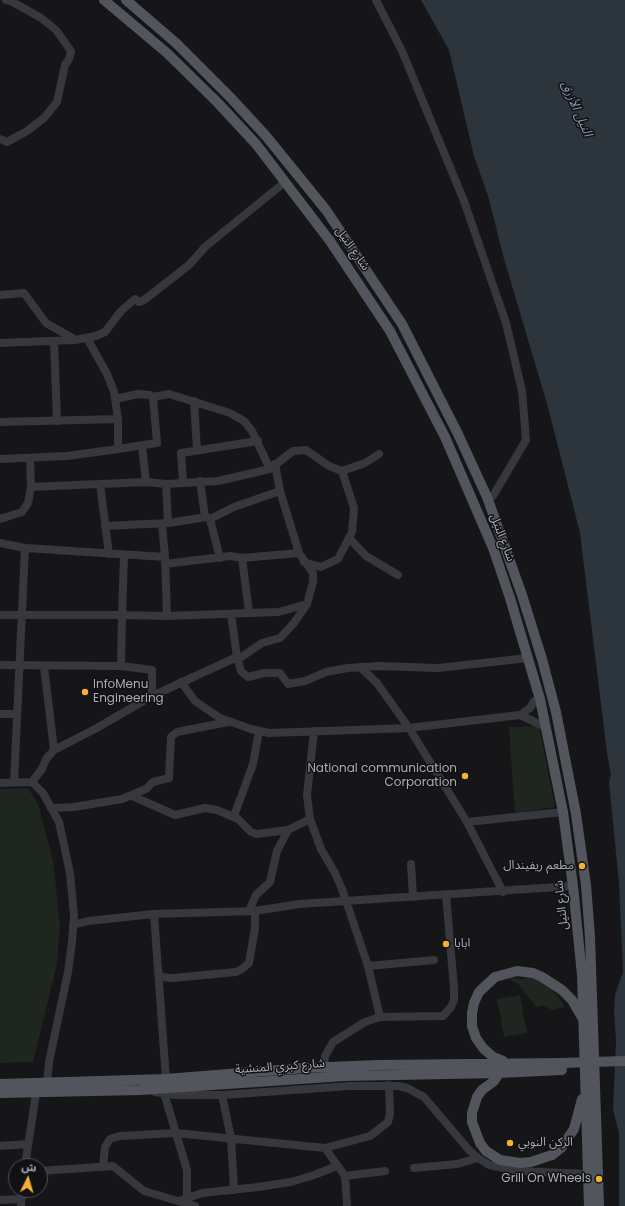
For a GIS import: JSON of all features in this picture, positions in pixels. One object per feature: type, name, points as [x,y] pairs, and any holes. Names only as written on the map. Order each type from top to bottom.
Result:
[{"type":"main road","name":"شارع النيل","points":[[104,0],[167,53],[218,103],[256,144],[330,241],[390,331],[455,458],[493,548],[540,699],[562,812],[573,886],[582,975],[589,1206]]},
{"type":"main road","name":"شارع النيل","points":[[126,0],[176,44],[230,97],[270,141],[331,216],[402,324],[458,434],[487,497],[522,595],[542,659],[556,712],[576,814],[586,885],[590,937],[599,1206]]},
{"type":"main road","points":[[319,226],[324,224],[331,216]]},
{"type":"main road","points":[[330,241],[333,235],[342,233]]},
{"type":"main road","points":[[445,437],[454,438],[458,434]]},
{"type":"main road","points":[[455,458],[459,454],[467,454]]},
{"type":"main road","points":[[507,1063],[493,1057],[483,1048],[476,1038],[472,1026],[474,1002],[482,988],[495,977],[517,971],[526,971],[542,977],[562,990],[572,1000],[584,1020]]},
{"type":"main road","points":[[562,1066],[625,1061]]},
{"type":"main road","name":"شارع كبري المنشية","points":[[0,1084],[47,1084],[166,1079],[324,1067],[507,1063],[562,1066]]},
{"type":"main road","points":[[562,1066],[625,1068]]},
{"type":"main road","name":"شارع كبري المنشية","points":[[0,1093],[140,1090],[344,1076],[499,1073],[562,1066]]},
{"type":"main road","points":[[499,1073],[494,1081],[482,1090],[477,1097],[472,1113],[472,1122],[477,1137],[486,1151],[494,1157],[509,1162],[520,1163],[536,1160],[552,1155],[562,1147],[574,1128],[585,1087]]},
{"type":"street","points":[[0,139],[8,142],[27,131],[44,118],[57,102],[65,65],[69,59],[71,51],[56,30],[41,18],[11,1],[6,0]]},
{"type":"street","points":[[376,0],[402,51],[464,201],[506,323],[522,391],[526,440],[493,496],[487,497]]},
{"type":"street","points":[[0,342],[74,340],[87,338],[105,332],[135,299],[139,302],[144,300],[189,265],[205,247],[285,182]]},
{"type":"street","points":[[0,295],[24,293],[46,323],[74,340]]},
{"type":"street","points":[[87,338],[108,374],[115,399],[118,418],[118,449]]},
{"type":"street","points":[[54,341],[57,421]]},
{"type":"street","points":[[32,782],[42,769],[46,759],[54,750],[95,729],[152,696],[181,682],[237,659],[262,643],[280,638],[294,623],[307,604],[314,577],[313,572],[304,562],[299,553],[273,466],[244,421],[215,407],[165,394],[162,397],[154,397],[150,395],[138,394],[115,399]]},
{"type":"street","points":[[0,459],[67,456],[156,444],[154,397]]},
{"type":"street","points":[[194,401],[197,450]]},
{"type":"street","points":[[0,422],[118,418]]},
{"type":"street","points":[[183,482],[181,452],[258,441]]},
{"type":"street","points":[[142,446],[146,482]]},
{"type":"street","points":[[31,487],[146,482],[166,484],[218,481],[273,466],[293,451],[306,450],[330,466],[342,471],[365,463],[379,454]]},
{"type":"street","points":[[0,519],[22,512],[28,503],[31,487],[30,458]]},
{"type":"street","points":[[304,562],[321,567],[338,559],[352,532],[354,508],[342,471]]},
{"type":"street","points":[[200,481],[207,518],[220,558]]},
{"type":"street","points":[[100,484],[109,554]]},
{"type":"street","points":[[166,484],[165,561],[167,616]]},
{"type":"street","points":[[105,526],[165,523],[207,518],[280,491]]},
{"type":"street","points":[[349,538],[366,556],[398,575]]},
{"type":"street","points":[[0,543],[25,548],[124,555],[165,561],[220,558],[230,556],[242,558],[299,553]]},
{"type":"street","points":[[14,782],[25,548]]},
{"type":"street","points":[[121,666],[124,555]]},
{"type":"street","points":[[242,558],[249,612]]},
{"type":"street","points":[[0,615],[167,616],[231,614],[249,612],[278,612],[307,604]]},
{"type":"street","points":[[231,614],[237,659],[241,671],[248,677],[264,673],[280,673],[288,684],[305,681],[336,669],[360,666],[424,669],[528,658]]},
{"type":"street","points":[[0,665],[121,666],[152,670],[152,696]]},
{"type":"street","points":[[44,666],[54,750]]},
{"type":"street","points":[[360,666],[376,682],[409,728],[467,822],[503,892]]},
{"type":"street","points":[[181,682],[195,701],[210,712],[228,722],[259,731],[409,728],[520,715],[530,708],[534,701],[540,699]]},
{"type":"street","points":[[0,714],[17,714]]},
{"type":"street","points":[[520,715],[546,727]]},
{"type":"street","points":[[51,808],[74,807],[132,796],[146,789],[153,782],[169,778],[169,741],[177,732],[228,722]]},
{"type":"street","points":[[234,816],[253,764],[259,731]]},
{"type":"street","points":[[314,731],[307,795],[310,819],[315,836],[339,881],[368,966],[380,1017]]},
{"type":"street","points":[[0,783],[32,782],[43,793],[63,835],[70,873],[73,925],[68,972],[51,1050],[47,1084]]},
{"type":"street","points":[[132,796],[175,815],[205,808],[217,810],[234,816],[251,832],[257,834],[288,830],[310,819]]},
{"type":"street","points":[[467,822],[562,812]]},
{"type":"street","points":[[159,974],[161,977],[172,978],[236,972],[249,963],[255,928],[252,911],[256,895],[270,882],[277,850],[288,830]]},
{"type":"street","points":[[411,864],[413,898]]},
{"type":"street","points":[[73,925],[88,921],[154,914],[252,911],[299,904],[413,898],[573,886]]},
{"type":"street","points":[[324,1067],[325,1056],[333,1042],[365,1022],[380,1017],[442,1016],[451,1007],[454,1000],[454,988],[446,895]]},
{"type":"street","points":[[154,914],[166,1079]]},
{"type":"street","points":[[368,966],[434,960]]},
{"type":"street","points":[[140,1090],[164,1093],[222,1095],[389,1085],[407,1088],[424,1097],[478,1158],[489,1165],[507,1170],[534,1173],[588,1174]]},
{"type":"street","points":[[103,1167],[105,1147],[110,1139],[120,1136],[176,1133],[325,1148],[370,1136],[388,1122],[390,1114],[389,1085]]},
{"type":"street","points":[[25,1158],[36,1093]]},
{"type":"street","points":[[164,1093],[187,1170],[187,1198]]},
{"type":"street","points":[[222,1095],[231,1138],[234,1190]]},
{"type":"street","points":[[0,1146],[28,1144]]},
{"type":"street","points":[[325,1148],[345,1176],[347,1206]]},
{"type":"street","points":[[414,1168],[457,1164],[478,1158]]},
{"type":"street","points":[[48,1170],[113,1166],[144,1191],[195,1206]]},
{"type":"street","points":[[178,1201],[202,1193],[290,1182],[337,1166]]},
{"type":"street","points":[[345,1176],[385,1171]]},
{"type":"street","points":[[0,1200],[22,1198]]},
{"type":"shaded area","points":[[539,726],[555,807],[515,813],[509,727]]},
{"type":"shaded area","points":[[28,788],[38,804],[53,860],[60,925],[57,964],[33,1062],[0,1063],[0,789]]},
{"type":"shaded area","points":[[531,976],[549,986],[565,1007],[552,1010],[544,1005],[536,1007],[518,984],[509,979],[523,979]]},
{"type":"shaded area","points":[[520,995],[527,1033],[504,1037],[497,999]]},
{"type":"water","name":"النيل الأزرق","points":[[421,0],[625,0],[625,1206],[619,1206],[619,1133],[613,1110],[616,1041],[614,1011],[615,995],[623,972],[619,883],[609,782],[611,775],[580,533],[548,407],[504,259],[489,199],[474,156],[449,50]]},
{"type":"place","name":"InfoMenu Engineering","points":[[85,692]]},
{"type":"place","name":"National communication Corporation","points":[[465,776]]},
{"type":"place","name":"مطعم ريفيندال","points":[[582,866]]},
{"type":"place","name":"ابابا","points":[[446,944]]},
{"type":"place","name":"الركن النوبي","points":[[510,1143]]},
{"type":"place","name":"Grill On Wheels","points":[[599,1179]]}]
